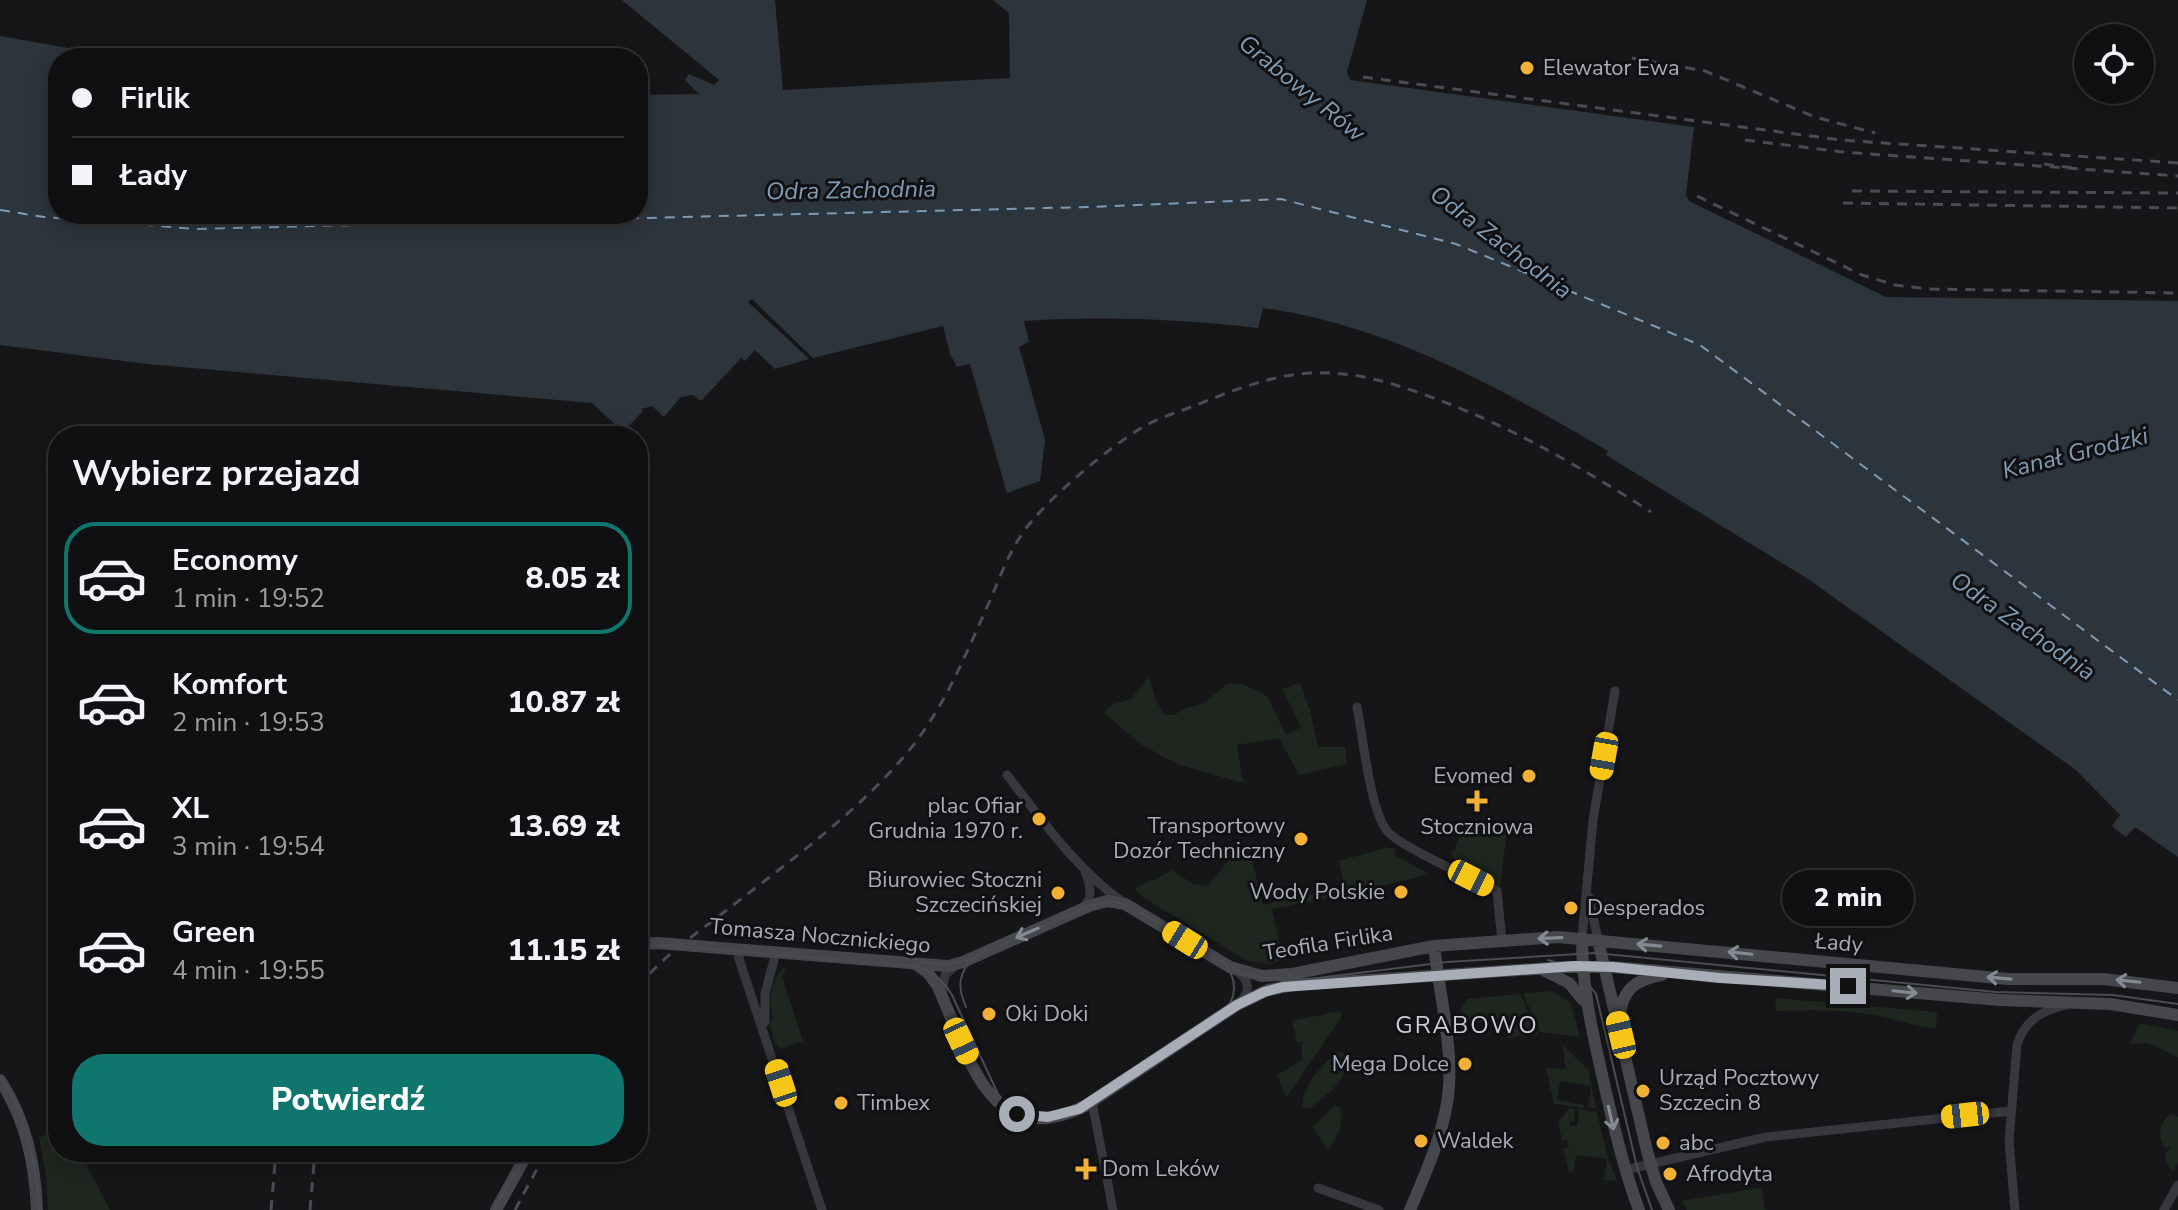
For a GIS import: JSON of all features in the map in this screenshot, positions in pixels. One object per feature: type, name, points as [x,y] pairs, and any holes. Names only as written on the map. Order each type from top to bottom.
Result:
[{"type":"street","points":[[1615,691],[1593,820],[1582,966],[1588,1011],[1625,1170],[1639,1210]]},
{"type":"street","points":[[1357,707],[1375,804],[1383,824],[1397,839],[1497,891],[1502,941]]},
{"type":"street","points":[[1007,775],[1067,850],[1126,905]]},
{"type":"street","points":[[1080,909],[1086,905],[1090,893],[1081,865]]},
{"type":"street","points":[[1587,878],[1598,940],[1651,1163],[1669,1210]]},
{"type":"street","name":"Tomasza Nocznickiego","points":[[648,943],[943,967],[963,962],[1080,909],[1107,901],[1126,905]]},
{"type":"street","name":"Teofila Firlika","points":[[1126,905],[1230,967],[1258,976],[1282,976],[1434,946],[1558,937],[1598,940]]},
{"type":"street","name":"Łady","points":[[1598,940],[2008,979],[2119,979],[2178,988]]},
{"type":"street","points":[[1410,1210],[1448,1097],[1447,1054],[1434,946]]},
{"type":"street","points":[[739,950],[739,959],[822,1210]]},
{"type":"street","points":[[769,1045],[764,1000],[776,953]]},
{"type":"street","points":[[943,998],[945,975],[963,962]]},
{"type":"street","name":"Teofila Firlika","points":[[914,964],[931,977],[943,998],[982,1086],[1003,1108],[1025,1116],[1048,1117],[1076,1111],[1092,1102],[1237,1005],[1264,992],[1287,986],[1605,966]]},
{"type":"street","name":"Łady","points":[[1605,966],[2000,1000],[2123,1005],[2178,1015]]},
{"type":"street","points":[[1230,967],[1244,976],[1248,986],[1246,996],[1237,1005]]},
{"type":"street","name":"Teofila Firlika","points":[[1534,969],[1550,972],[1569,983],[1581,996],[1588,1011]]},
{"type":"street","name":"Łady","points":[[1621,1035],[1620,1008],[1632,986],[1647,978],[1676,974]]},
{"type":"street","points":[[2015,1210],[2009,1141],[2016,1053],[2025,1027],[2035,1017],[2049,1010],[2084,1003]]},
{"type":"street","points":[[0,1080],[13,1101],[27,1138],[35,1174],[37,1210]]},
{"type":"street","points":[[1092,1102],[1113,1210]]},
{"type":"street","points":[[1625,1170],[1766,1137],[2011,1111]]},
{"type":"street","points":[[496,1210],[522,1162]]},
{"type":"street","points":[[2164,1210],[2178,1185]]},
{"type":"street","points":[[1318,1188],[1379,1210]]},
{"type":"shaded area","points":[[1149,677],[1165,715],[1174,715],[1185,708],[1203,704],[1227,684],[1243,684],[1267,696],[1286,735],[1301,727],[1282,689],[1300,683],[1318,747],[1345,747],[1347,764],[1299,775],[1279,738],[1237,745],[1243,783],[1177,764],[1142,745],[1104,713],[1111,705],[1131,699]]},
{"type":"shaded area","points":[[1463,822],[1507,830],[1500,889],[1454,859],[1451,853],[1455,850]]},
{"type":"shaded area","points":[[1248,843],[1263,905],[1344,886],[1339,861],[1385,848],[1396,848],[1394,855],[1430,874],[1272,909],[1283,960],[1270,964],[1246,960],[1144,898],[1135,889],[1171,870],[1193,884],[1207,886],[1242,845]]},
{"type":"shaded area","points":[[783,968],[786,969],[782,976],[803,1041],[781,1048],[775,1044],[769,1022],[773,1020],[773,986]]},
{"type":"shaded area","points":[[1552,991],[1571,1003],[1580,1037],[1540,1032],[1523,993]]},
{"type":"shaded area","points":[[1520,994],[1538,1034],[1507,1038],[1504,1019],[1462,1025],[1461,1008],[1467,999]]},
{"type":"shaded area","points":[[1776,998],[1937,1012],[1936,1028],[1857,1012],[1775,1011]]},
{"type":"shaded area","points":[[1340,1011],[1342,1016],[1286,1098],[1277,1075],[1302,1060],[1302,1042],[1297,1042],[1292,1021]]},
{"type":"shaded area","points":[[2140,1023],[2178,1031],[2178,1057],[2148,1043],[2130,1044]]},
{"type":"shaded area","points":[[1562,1045],[1588,1069],[1596,1108],[1588,1107],[1591,1086],[1560,1081],[1557,1100],[1585,1105],[1584,1108],[1554,1104],[1546,1068],[1566,1069]]},
{"type":"shaded area","points":[[1337,1052],[1346,1053],[1347,1062],[1342,1078],[1310,1108],[1303,1108],[1309,1084]]},
{"type":"shaded area","points":[[1334,1105],[1340,1107],[1341,1125],[1328,1150],[1313,1127]]},
{"type":"shaded area","points":[[1569,1108],[1575,1109],[1574,1122],[1570,1121],[1570,1126],[1577,1126],[1579,1109],[1597,1112],[1617,1181],[1604,1180],[1607,1159],[1576,1155],[1573,1173],[1569,1172],[1563,1149],[1569,1147],[1567,1140],[1562,1140],[1558,1123]]},
{"type":"shaded area","points":[[2172,1114],[2178,1117],[2178,1162],[2173,1172],[2165,1161],[2166,1153],[2171,1148],[2164,1147],[2160,1133],[2162,1123]]},
{"type":"shaded area","points":[[48,1134],[48,1162],[85,1162],[110,1210],[48,1210],[39,1137]]},
{"type":"shaded area","points":[[1762,1189],[1765,1210],[1687,1210],[1682,1201]]},
{"type":"water","points":[[622,0],[775,0],[783,90],[1010,78],[1009,13],[993,0],[1367,0],[1347,72],[1350,80],[1694,127],[1686,195],[1689,201],[1886,297],[2178,301],[2178,857],[2135,827],[2126,837],[2112,826],[2120,815],[2076,770],[1808,579],[1606,455],[1608,451],[1526,404],[1442,362],[1399,344],[1309,316],[1263,308],[1258,328],[1141,319],[1024,321],[1029,342],[1019,347],[1045,440],[1040,481],[1007,493],[970,364],[957,367],[950,354],[943,326],[813,358],[752,299],[748,302],[809,359],[775,369],[755,350],[745,361],[741,358],[701,401],[693,395],[681,397],[664,417],[652,406],[641,409],[643,411],[629,426],[617,426],[592,403],[147,364],[0,345],[0,36],[68,48],[48,48],[48,224],[648,224],[648,95],[699,94],[685,80],[689,74],[714,85],[719,80]]},
{"type":"ferry route","points":[[648,218],[1281,199],[1456,244],[1700,345],[2178,700]]},
{"type":"ferry route","points":[[0,210],[48,217]]},
{"type":"ferry route","points":[[133,224],[196,229],[399,224]]},
{"type":"tram line","points":[[919,962],[947,964],[965,961],[1089,906],[1111,901],[1132,907],[1244,974],[1282,978]]},
{"type":"tram line","points":[[648,946],[912,966],[930,972],[952,995],[998,1094],[1008,1107],[1022,1115],[1041,1117],[1062,1115],[1085,1106],[1271,986],[1447,962],[1595,953],[1996,992],[2113,995],[2178,1004]]},
{"type":"tram line","points":[[966,1007],[961,993],[962,974],[975,957]]},
{"type":"tram line","points":[[1548,960],[1576,969],[1596,994],[1637,1167],[1652,1210]]},
{"type":"tram line","points":[[1223,1013],[1231,1001],[1234,988],[1232,975],[1224,963]]},
{"type":"tram line","points":[[0,1076],[17,1107],[29,1140],[39,1210]]},
{"type":"tram line","points":[[494,1210],[520,1162]]},
{"type":"railway","points":[[1632,58],[1705,71],[1815,117],[1875,133]]},
{"type":"railway","points":[[1363,77],[1841,140],[2178,163]]},
{"type":"railway","points":[[1745,140],[1843,152],[2178,176]]},
{"type":"railway","points":[[2044,164],[2080,169]]},
{"type":"railway","points":[[1852,191],[2178,193]]},
{"type":"railway","points":[[1697,196],[1862,275],[1895,285],[1928,289],[2178,293]]},
{"type":"railway","points":[[1843,203],[2178,208]]},
{"type":"railway","points":[[648,975],[689,939],[819,838],[887,776],[921,735],[944,697],[1014,546],[1024,531],[1079,474],[1143,427],[1232,391],[1280,377],[1312,373],[1357,376],[1414,391],[1487,420],[1570,463],[1651,512]]},
{"type":"railway","points":[[271,1210],[275,1162]]},
{"type":"railway","points":[[310,1210],[314,1162]]},
{"type":"railway","points":[[515,1210],[541,1162]]},
{"type":"place","name":"Elewator Ewa","points":[[1527,68]]},
{"type":"place","name":"Evomed","points":[[1529,776]]},
{"type":"place","name":"Stoczniowa","points":[[1477,801]]},
{"type":"place","name":"plac Ofiar Grudnia 1970 r.","points":[[1039,819]]},
{"type":"place","name":"Transportowy Dozór Techniczny","points":[[1301,839]]},
{"type":"place","name":"Wody Polskie","points":[[1401,892]]},
{"type":"place","name":"Biurowiec Stoczni Szczecińskiej","points":[[1058,893]]},
{"type":"place","name":"Desperados","points":[[1571,908]]},
{"type":"place","name":"Oki Doki","points":[[989,1014]]},
{"type":"place","name":"Mega Dolce","points":[[1465,1064]]},
{"type":"place","name":"Urząd Pocztowy Szczecin 8","points":[[1643,1091]]},
{"type":"place","name":"Timbex","points":[[841,1103]]},
{"type":"place","name":"Waldek","points":[[1421,1141]]},
{"type":"place","name":"abc","points":[[1663,1143]]},
{"type":"place","name":"Dom Leków","points":[[1086,1169]]},
{"type":"place","name":"Afrodyta","points":[[1670,1174]]},
{"type":"district","name":"GRABOWO","points":[[1467,1025]]},
{"type":"route","points":[[1017,1114],[1048,1117],[1079,1109],[1237,1005],[1283,987],[1576,966],[1848,986]]},
{"type":"water label","name":"Grabowy Rów","points":[[1302,88]]},
{"type":"water label","name":"Odra Zachodnia","points":[[851,190]]},
{"type":"water label","name":"Odra Zachodnia","points":[[1501,242]]},
{"type":"water label","name":"Kanał Grodzki","points":[[2075,453]]},
{"type":"water label","name":"Odra Zachodnia","points":[[2023,626]]}]
